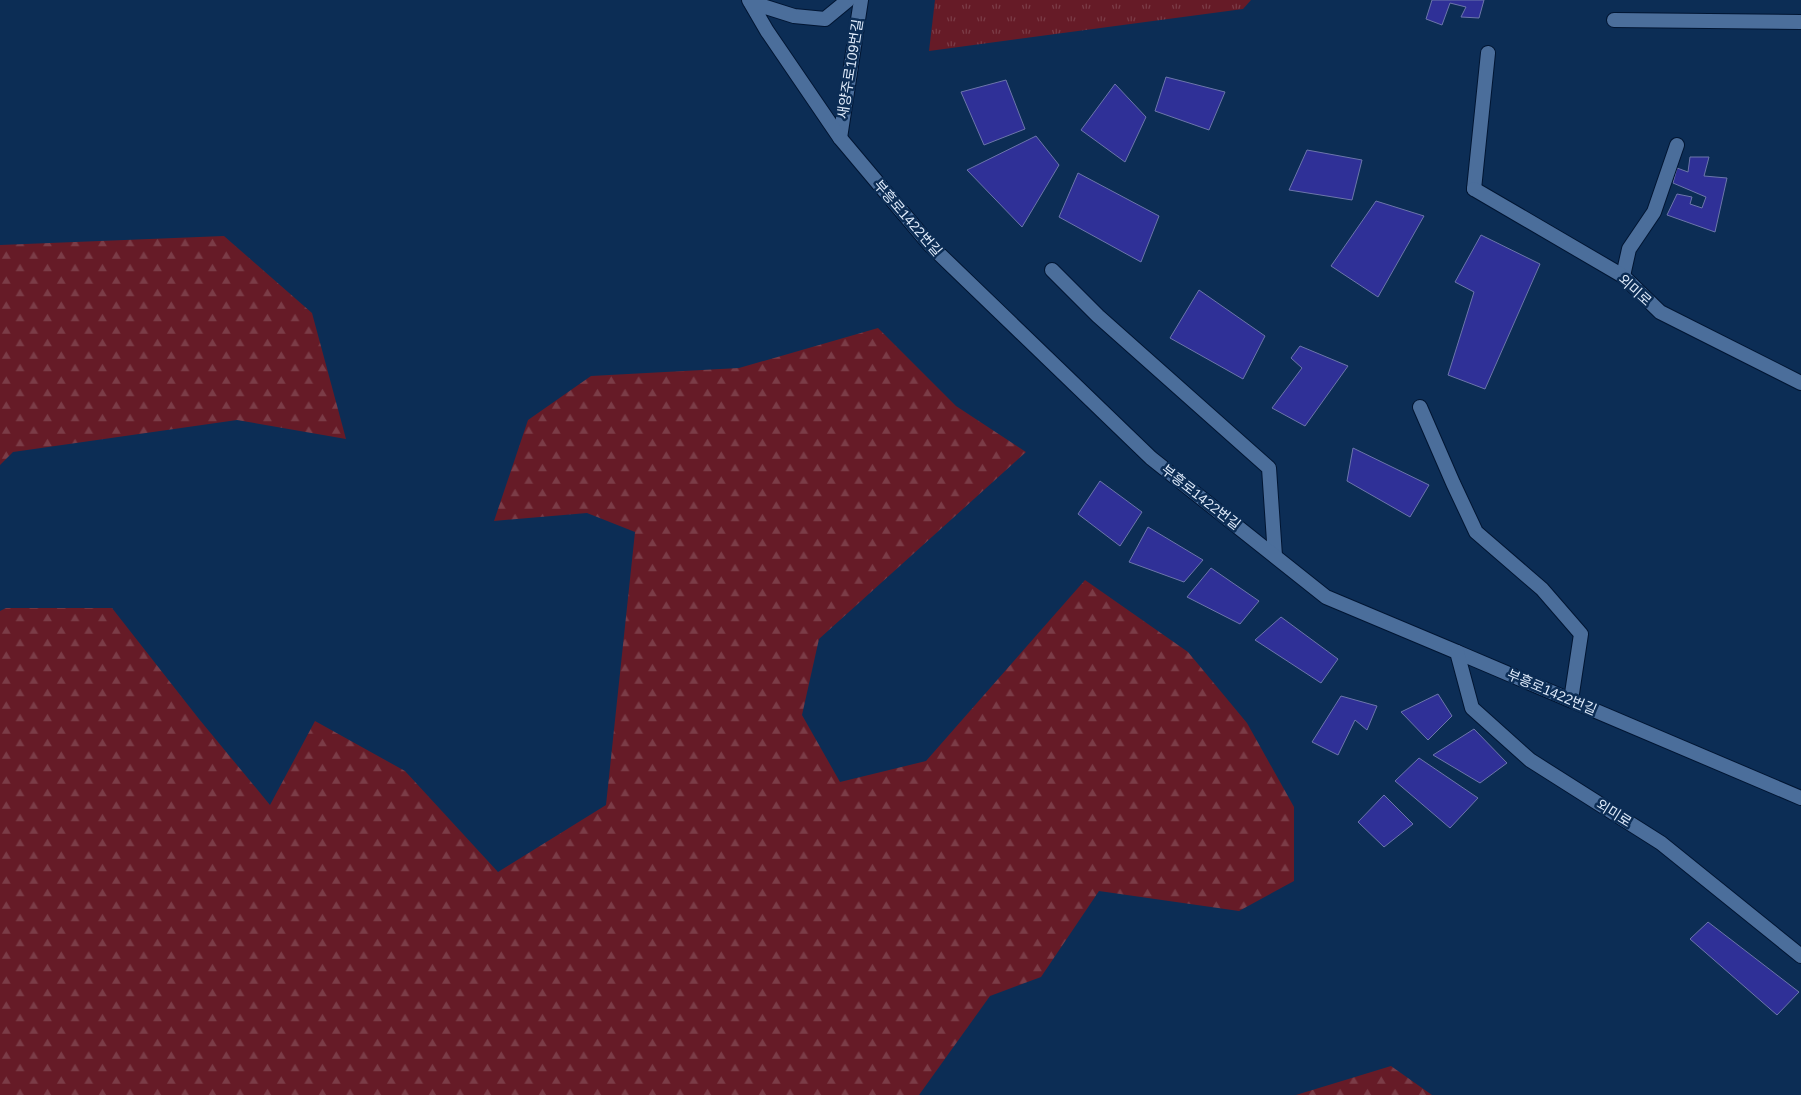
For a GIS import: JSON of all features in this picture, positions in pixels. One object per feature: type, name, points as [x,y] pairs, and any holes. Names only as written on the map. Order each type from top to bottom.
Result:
[{"type":"street","points":[[750,1],[794,16],[825,20],[848,0]]},
{"type":"street","name":"새양주로109번길","points":[[840,138],[861,0]]},
{"type":"street","name":"부흥로1422번길","points":[[750,1],[767,31],[840,138],[930,246],[1151,458],[1326,597],[1801,798]]},
{"type":"street","points":[[1614,20],[1801,22]]},
{"type":"street","name":"외미로","points":[[1488,53],[1474,189],[1623,276],[1660,312],[1801,383]]},
{"type":"street","points":[[1623,276],[1629,249],[1654,212],[1677,145]]},
{"type":"street","points":[[1052,270],[1098,316],[1269,468],[1274,556]]},
{"type":"street","points":[[1420,406],[1476,532],[1542,589],[1581,634],[1571,700]]},
{"type":"street","name":"외미로","points":[[1457,652],[1472,708],[1530,760],[1661,843],[1801,956]]},
{"type":"green space","points":[[935,0],[1251,0],[1243,9],[929,51]]},
{"type":"green space","points":[[224,236],[312,313],[346,439],[237,420],[13,452],[0,465],[0,245]]},
{"type":"green space","points":[[878,328],[956,406],[1026,452],[819,639],[802,715],[840,782],[926,761],[1085,580],[1188,652],[1247,723],[1294,807],[1294,881],[1239,911],[1099,891],[1041,977],[990,996],[919,1095],[0,1095],[0,611],[6,608],[112,608],[199,719],[270,805],[315,721],[405,771],[498,872],[606,805],[635,532],[587,513],[494,521],[528,420],[591,376],[739,368]]},
{"type":"green space","points":[[1391,1066],[1432,1095],[1296,1095]]},
{"type":"building","points":[[1432,0],[1484,0],[1479,18],[1461,17],[1466,7],[1450,3],[1442,25],[1426,19]]},
{"type":"building","points":[[1166,77],[1225,92],[1209,130],[1155,111]]},
{"type":"building","points":[[1006,80],[1025,129],[984,145],[961,92]]},
{"type":"building","points":[[1115,84],[1146,117],[1125,162],[1081,130]]},
{"type":"building","points":[[1036,136],[1059,165],[1022,227],[967,170]]},
{"type":"building","points":[[1307,150],[1362,160],[1352,200],[1289,190]]},
{"type":"building","points":[[1690,157],[1709,157],[1704,176],[1727,178],[1715,232],[1667,215],[1677,194],[1692,197],[1690,204],[1702,208],[1706,197],[1673,183],[1677,168],[1688,172]]},
{"type":"building","points":[[1078,173],[1159,216],[1141,262],[1059,217]]},
{"type":"building","points":[[1376,201],[1424,216],[1378,297],[1331,266]]},
{"type":"building","points":[[1481,235],[1540,264],[1485,389],[1448,375],[1474,292],[1455,282]]},
{"type":"building","points":[[1199,290],[1265,336],[1243,379],[1170,338]]},
{"type":"building","points":[[1300,346],[1348,366],[1305,426],[1272,408],[1302,368],[1291,358]]},
{"type":"building","points":[[1353,448],[1429,485],[1410,517],[1347,481]]},
{"type":"building","points":[[1100,481],[1142,512],[1120,546],[1078,514]]},
{"type":"building","points":[[1148,527],[1203,560],[1184,582],[1129,562]]},
{"type":"building","points":[[1211,568],[1259,601],[1240,624],[1187,597]]},
{"type":"building","points":[[1281,617],[1338,659],[1321,683],[1255,640]]},
{"type":"building","points":[[1438,694],[1452,716],[1428,740],[1401,712]]},
{"type":"building","points":[[1341,696],[1377,706],[1367,730],[1355,720],[1338,755],[1312,742]]},
{"type":"building","points":[[1474,729],[1507,763],[1480,783],[1433,755]]},
{"type":"building","points":[[1419,758],[1478,798],[1450,828],[1395,781]]},
{"type":"building","points":[[1384,795],[1413,824],[1384,847],[1358,822]]},
{"type":"building","points":[[1708,922],[1799,992],[1777,1015],[1690,939]]}]
